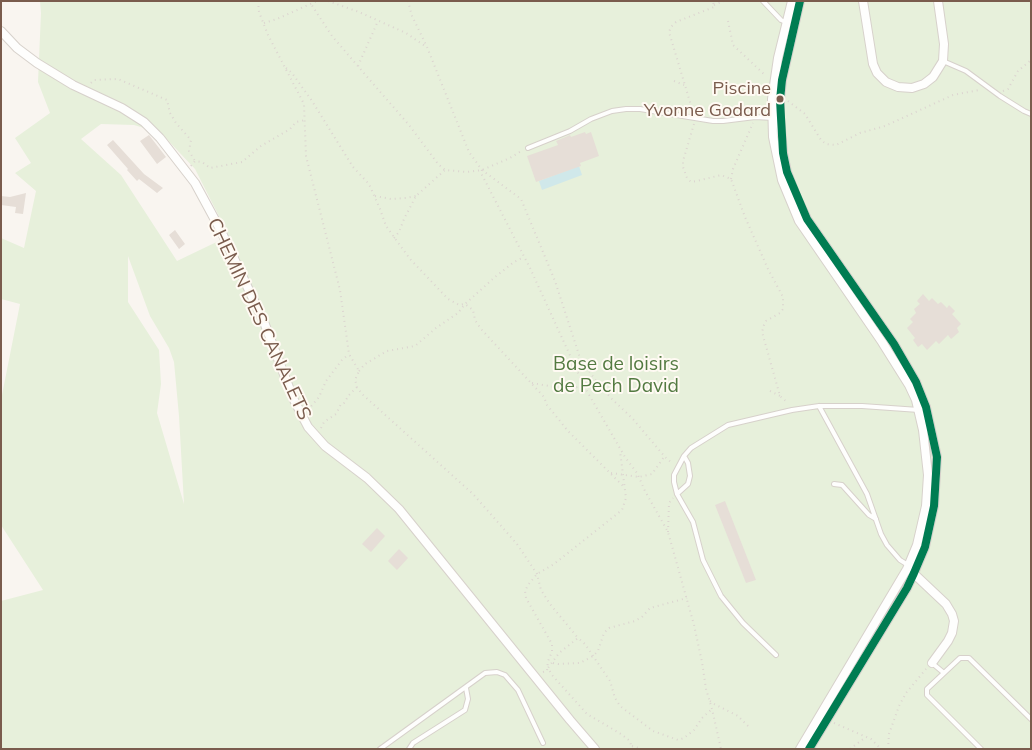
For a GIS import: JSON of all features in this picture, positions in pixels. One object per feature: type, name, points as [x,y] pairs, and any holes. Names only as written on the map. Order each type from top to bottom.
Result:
[{"type":"street","points":[[792,1],[775,79],[776,118],[787,172],[807,219],[906,364],[916,382],[922,409],[937,457],[934,506],[925,547],[911,569],[906,588],[807,747]]},
{"type":"street","points":[[776,118],[782,80],[800,1]]},
{"type":"street","points":[[863,1],[873,64],[877,73],[886,82],[898,87],[912,88],[924,84],[933,77],[943,61],[944,44],[938,1]]},
{"type":"street","name":"CHEMIN DES CANALETS","points":[[1,31],[17,48],[37,63],[83,90],[122,108],[144,122],[160,138],[194,183],[242,274],[264,322],[302,416],[314,435],[325,446],[367,478],[399,509],[595,749]]},
{"type":"street","points":[[911,569],[946,604],[954,621],[952,633],[948,641],[932,662]]},
{"type":"lane","points":[[763,1],[777,16],[794,26]]},
{"type":"lane","points":[[943,61],[966,70],[1008,102],[1031,114]]},
{"type":"lane","points":[[528,148],[612,111],[640,109],[723,121],[755,117],[776,118]]},
{"type":"lane","points":[[820,406],[867,494],[887,545],[911,569]]},
{"type":"lane","points":[[776,655],[743,623],[721,596],[704,560],[692,522],[677,494],[674,482],[674,475],[684,456],[691,448],[728,425],[792,410],[820,406],[922,409]]},
{"type":"lane","points":[[677,494],[688,484],[690,476],[688,463],[684,456]]},
{"type":"lane","points":[[834,484],[842,485],[869,515],[876,519]]},
{"type":"lane","points":[[981,749],[927,695],[927,689],[960,658],[969,658],[1031,719]]},
{"type":"lane","points":[[932,662],[944,673]]},
{"type":"lane","points":[[380,749],[486,673],[497,672],[505,675],[518,690],[543,743]]},
{"type":"lane","points":[[409,749],[413,743],[465,710],[468,699],[466,688]]},
{"type":"path","points":[[258,1],[268,35],[304,104],[306,156],[340,290],[348,354],[359,371]]},
{"type":"path","points":[[264,22],[277,19],[318,1]]},
{"type":"path","points":[[328,1],[359,12],[406,33],[427,47]]},
{"type":"path","points":[[408,1],[412,16],[427,47],[469,152],[482,170],[521,199],[555,281],[580,358],[596,381],[612,399],[633,419],[665,457],[678,467]]},
{"type":"path","points":[[724,1],[676,22],[669,32],[694,117],[683,161],[687,178],[691,182],[721,175],[731,179]]},
{"type":"path","points":[[311,3],[332,36],[409,125],[444,170],[467,172],[482,170],[510,158],[516,152],[528,148]]},
{"type":"path","points":[[358,66],[378,21]]},
{"type":"path","points":[[728,21],[733,45],[767,76],[775,79]]},
{"type":"path","points":[[789,101],[805,114],[821,140],[826,144],[836,145],[860,133],[885,126],[953,95],[990,88],[1006,91],[1018,71],[1031,60]]},
{"type":"path","points":[[284,66],[292,73],[312,101],[353,167],[369,184],[386,226],[410,260],[448,299],[458,305],[465,304],[473,310],[475,320],[481,329],[544,397],[547,405],[568,432],[623,486]]},
{"type":"path","points":[[83,90],[94,80],[118,79],[167,100],[170,113],[176,124],[191,140],[189,151],[196,161],[202,162],[210,168],[242,162],[261,146],[290,129],[296,122],[305,120]]},
{"type":"path","points":[[674,81],[685,85]]},
{"type":"path","points":[[755,117],[733,169],[731,179],[745,217],[768,269],[783,297],[784,309],[766,321],[762,332],[780,396]]},
{"type":"path","points":[[184,169],[196,161]]},
{"type":"path","points":[[394,238],[399,232],[416,196],[444,170]]},
{"type":"path","points":[[482,170],[481,173],[524,257],[584,386],[639,478],[644,492],[668,532],[694,626],[720,749]]},
{"type":"path","points":[[375,196],[391,199],[416,196]]},
{"type":"path","points":[[524,257],[514,262],[465,304],[458,313],[415,346],[387,351],[365,364],[355,380],[357,387],[362,394],[473,494],[516,544],[537,574],[541,590],[550,604],[585,644],[610,681],[615,698],[620,706],[652,731],[678,740],[694,730],[702,718],[712,709]]},
{"type":"path","points":[[302,416],[312,407],[322,392],[326,381],[348,354]]},
{"type":"path","points":[[532,383],[566,389],[584,386]]},
{"type":"path","points":[[314,435],[324,422],[336,414],[341,404],[344,404],[357,387]]},
{"type":"path","points":[[770,391],[780,396],[790,405],[792,410]]},
{"type":"path","points":[[620,449],[626,501],[622,510],[554,564],[537,574],[525,591],[526,598],[552,644],[552,652],[548,661],[548,668],[552,675],[587,714],[621,734],[630,741],[632,747],[642,749]]},
{"type":"path","points":[[608,473],[639,478],[652,474],[665,457]]},
{"type":"path","points":[[668,532],[669,503],[677,494]]},
{"type":"path","points":[[548,661],[558,664],[580,663],[598,652],[604,633],[609,628],[635,621],[642,617],[650,608],[686,598]]},
{"type":"path","points":[[535,677],[547,671],[559,653],[578,638]]},
{"type":"path","points":[[888,749],[889,734],[899,706],[906,694],[932,662]]},
{"type":"path","points":[[709,699],[714,704],[738,716],[748,726]]},
{"type":"path","points":[[830,721],[871,739],[882,749]]},
{"type":"path","points":[[850,749],[866,737]]},
{"type":"green space","name":"Base de loisirs de Pech David","points":[[40,1],[1031,1],[1031,749],[1,749],[1,601],[43,590],[1,525],[1,400],[20,304],[1,299],[1,238],[24,248],[36,191],[15,173],[31,163],[15,138],[50,113],[38,82]],"holes":[[[101,124],[134,125],[161,133],[195,169],[229,236],[177,261],[121,175],[81,139]],[[128,256],[150,316],[169,348],[174,362],[184,504],[157,413],[161,384],[159,350],[128,302]]]},
{"type":"water","points":[[579,166],[582,175],[542,190],[539,181]]},
{"type":"building","name":"Piscine Yvonne Godard","points":[[585,132],[586,134],[591,132],[599,156],[580,163],[581,166],[536,182],[527,156],[558,145],[556,141],[570,135],[571,137]]},
{"type":"building","points":[[149,135],[166,157],[157,164],[140,141]]},
{"type":"building","points":[[113,140],[144,174],[163,188],[157,193],[139,179],[137,181],[107,145]]},
{"type":"building","points":[[26,193],[23,214],[15,213],[16,207],[1,205],[1,196],[10,197]]},
{"type":"building","points":[[175,230],[185,244],[179,249],[169,235]]},
{"type":"building","points":[[923,294],[929,301],[932,298],[938,304],[941,302],[947,308],[949,305],[955,311],[952,314],[961,324],[957,328],[959,332],[951,339],[948,335],[939,344],[936,341],[927,350],[922,344],[918,347],[913,340],[915,338],[907,328],[913,322],[910,319],[916,313],[914,309],[920,304],[917,301]]},
{"type":"building","points":[[725,501],[756,580],[746,583],[715,505]]},
{"type":"building","points":[[377,528],[385,536],[371,552],[362,544]]},
{"type":"building","points":[[399,549],[408,558],[397,570],[388,561]]},
{"type":"transit line","points":[[800,1],[782,80],[780,100],[783,153],[787,172],[807,219],[894,344],[916,382],[926,407],[937,457],[934,506],[925,547],[914,573],[907,588],[809,749]]},
{"type":"place","name":"Piscine Yvonne Godard","points":[[780,99]]}]
